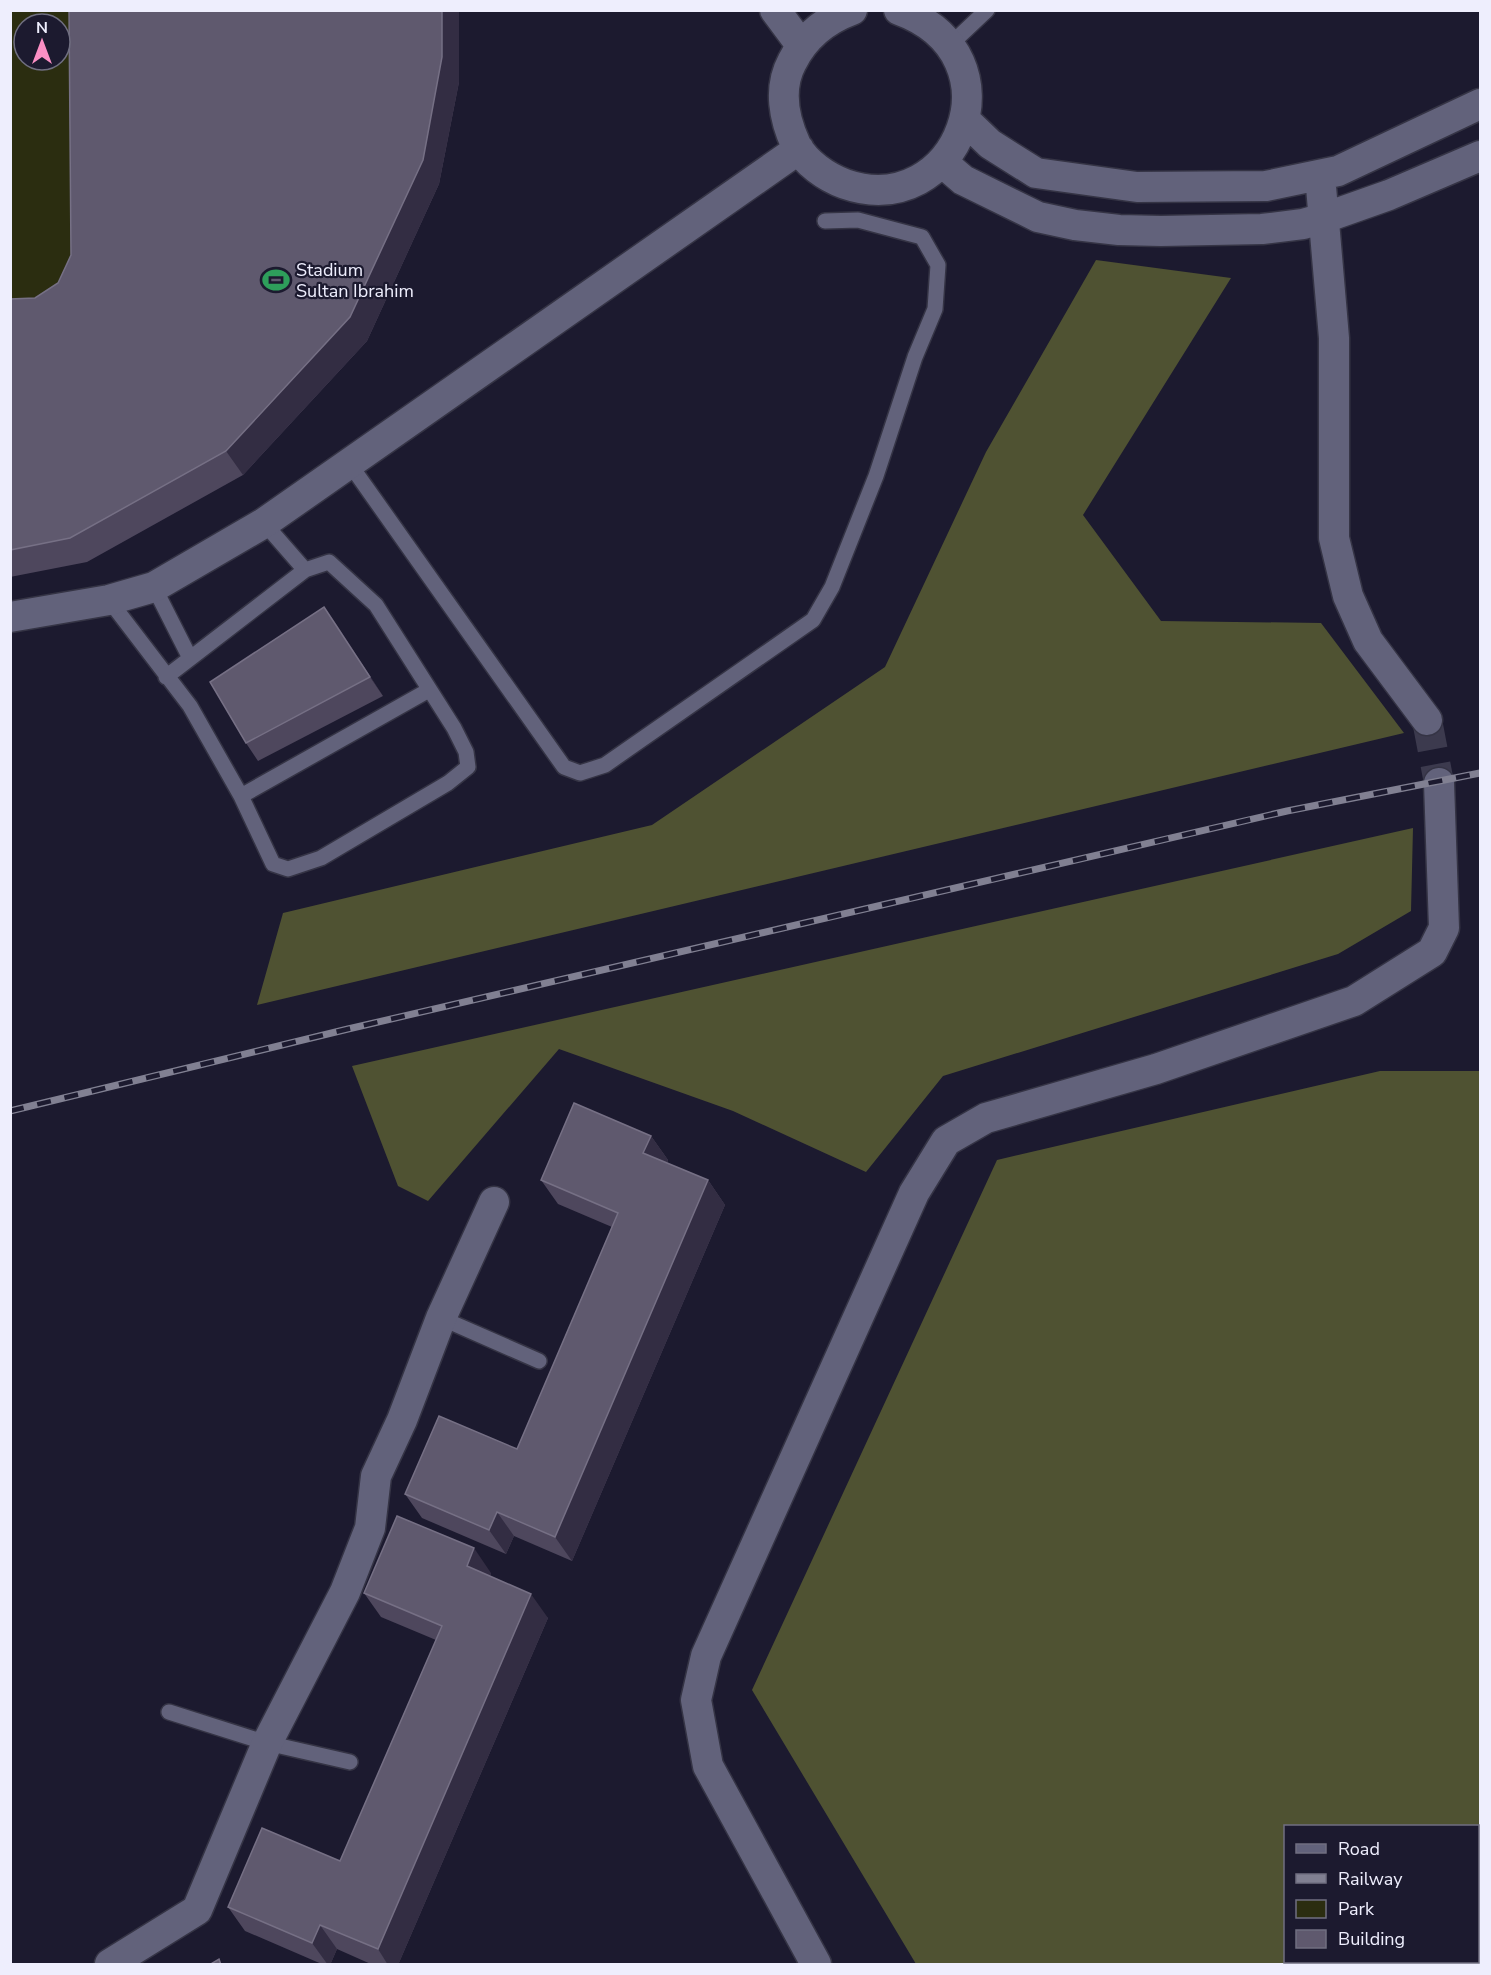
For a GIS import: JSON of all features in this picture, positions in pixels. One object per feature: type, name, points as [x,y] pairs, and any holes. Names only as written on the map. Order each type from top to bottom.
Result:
[{"type":"street","points":[[775,10],[801,45]]},
{"type":"street","points":[[839,13],[816,29],[801,45],[790,65],[784,86],[784,108],[789,130],[799,149],[814,167],[833,180],[856,188],[879,190],[903,186],[924,176],[942,162],[956,142],[965,120],[966,81],[960,62],[950,45],[935,29],[918,17],[899,10]]},
{"type":"street","points":[[965,120],[990,144],[1036,173],[1137,187],[1266,186],[1338,171],[1480,104]]},
{"type":"street","points":[[10,617],[109,600],[154,588],[264,523],[799,149]]},
{"type":"street","points":[[942,162],[963,180],[1038,217],[1075,225],[1119,230],[1161,231],[1262,229],[1303,224],[1389,195],[1480,156]]},
{"type":"street","points":[[1320,175],[1334,338],[1334,538],[1348,596],[1368,640],[1427,720]]},
{"type":"street","points":[[816,1965],[708,1766],[696,1700],[706,1656],[914,1193],[946,1141],[986,1118],[1156,1069],[1354,1001],[1432,952],[1444,928],[1439,783]]},
{"type":"street","points":[[110,1965],[197,1910],[267,1743],[345,1592],[370,1528],[376,1476],[402,1420],[441,1318],[494,1202]]},
{"type":"lane","points":[[950,45],[987,10]]},
{"type":"lane","points":[[349,463],[564,767],[580,773],[605,765],[813,620],[832,588],[876,476],[915,357],[934,309],[938,265],[922,237],[858,220],[825,221]]},
{"type":"lane","points":[[264,523],[305,570]]},
{"type":"lane","points":[[109,600],[166,677],[190,706],[241,796],[273,864],[288,870],[321,858],[448,783],[468,767],[466,752],[454,728],[376,605],[329,562],[305,570],[166,677]]},
{"type":"lane","points":[[154,588],[190,658]]},
{"type":"lane","points":[[241,796],[429,690]]},
{"type":"lane","points":[[441,1318],[539,1361]]},
{"type":"lane","points":[[169,1712],[267,1743],[350,1762]]},
{"type":"green space","points":[[10,11],[86,11],[88,279],[11,323]]},
{"type":"green space","points":[[1096,260],[1231,278],[1083,515],[1161,621],[1321,623],[1404,733],[257,1005],[283,913],[652,825],[885,667],[986,452]]},
{"type":"green space","points":[[1413,828],[1411,911],[1338,954],[943,1076],[866,1172],[733,1111],[559,1049],[428,1201],[398,1186],[352,1066]]},
{"type":"green space","points":[[1380,1071],[1480,1071],[1480,1956],[1479,1825],[1284,1825],[1284,1963],[1464,1963],[916,1964],[752,1690],[997,1160]]},
{"type":"building","name":"Stadium Sultan Ibrahim","points":[[69,10],[442,10],[442,57],[423,160],[350,317],[226,451],[70,538],[10,550],[10,299],[35,298],[58,283],[71,255],[70,72],[72,72],[72,12]]},
{"type":"building","points":[[324,607],[370,677],[246,743],[210,682]]},
{"type":"building","points":[[574,1103],[651,1136],[643,1153],[708,1180],[555,1537],[497,1512],[489,1530],[405,1494],[439,1416],[517,1449],[618,1213],[541,1180]]},
{"type":"building","points":[[397,1516],[474,1548],[467,1566],[531,1594],[378,1949],[320,1925],[312,1943],[228,1907],[262,1828],[340,1861],[442,1626],[364,1593]]},
{"type":"building","points":[[219,1959],[221,1965],[209,1965]]},
{"type":"tunnel","points":[[1427,720],[1439,783]]},
{"type":"railway","points":[[10,1111],[348,1029],[1287,811],[1480,773]]},
{"type":"place","name":"Stadium Sultan Ibrahim","points":[[276,280]]}]
